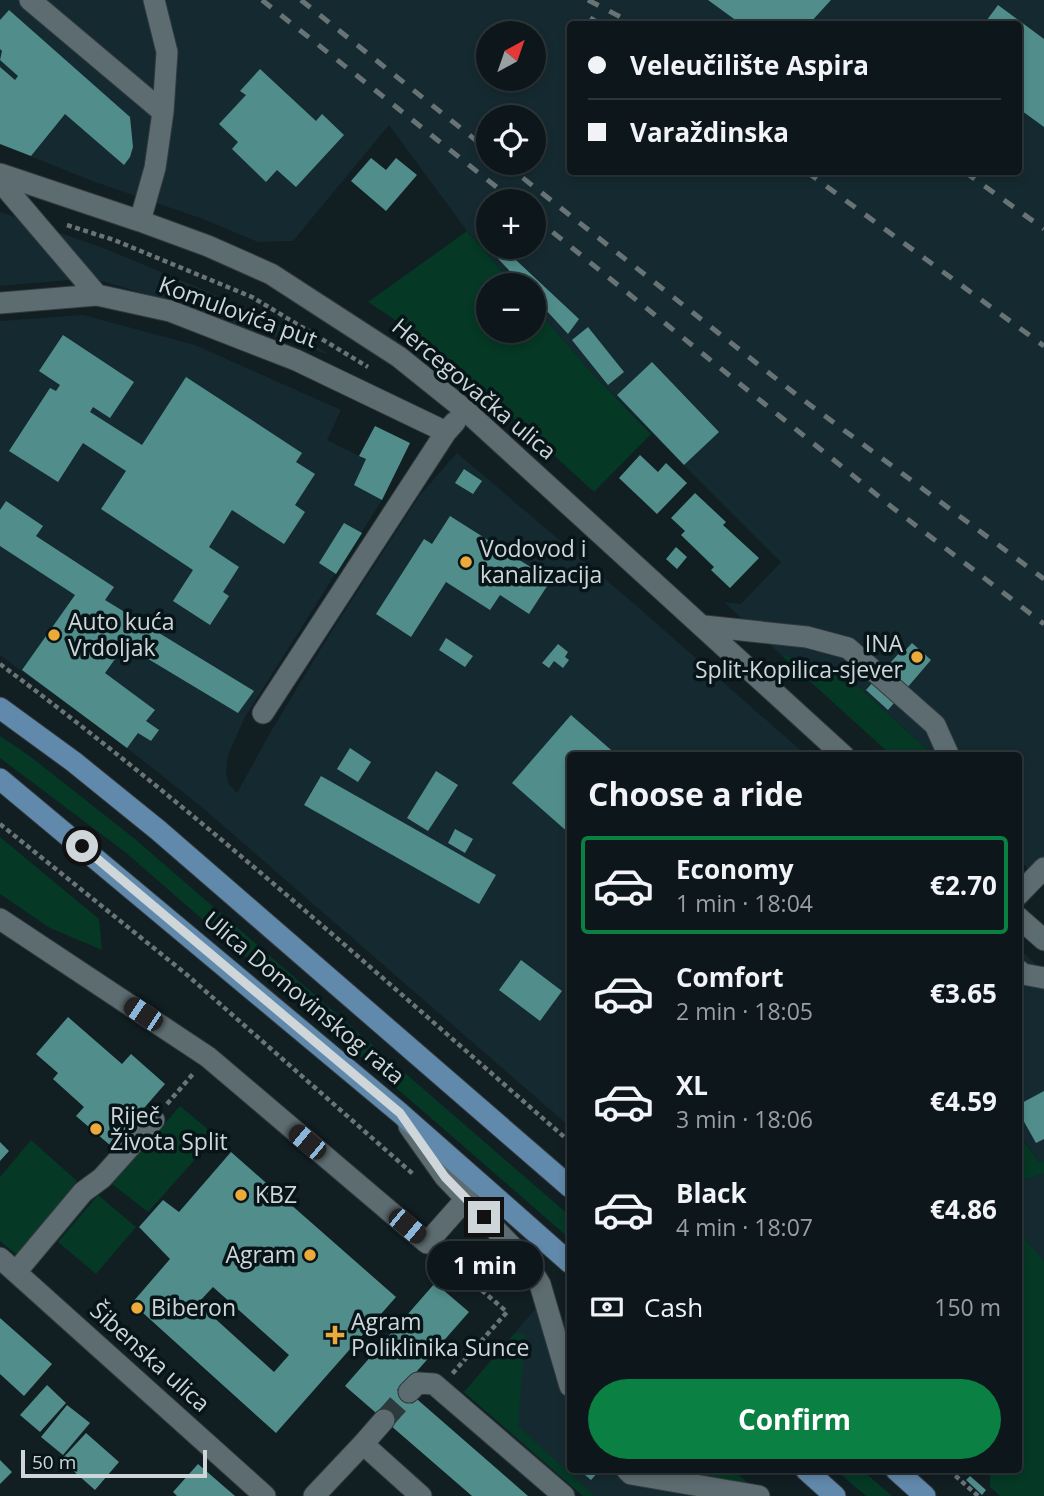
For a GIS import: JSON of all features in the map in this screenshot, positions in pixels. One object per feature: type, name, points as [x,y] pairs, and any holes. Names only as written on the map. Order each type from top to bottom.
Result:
[{"type":"main road","name":"Ulica Domovinskog rata","points":[[0,708],[74,762],[158,830],[567,1184]]},
{"type":"main road","name":"Ulica Domovinskog rata","points":[[0,779],[400,1113],[567,1260]]},
{"type":"main road","points":[[809,1473],[835,1496]]},
{"type":"main road","points":[[899,1473],[925,1496]]},
{"type":"street","points":[[30,0],[163,112]]},
{"type":"street","points":[[139,221],[155,167],[163,112],[167,52],[153,0]]},
{"type":"street","name":"Hercegovačka ulica","points":[[0,174],[208,246],[271,274],[399,357],[465,410],[840,752]]},
{"type":"street","points":[[0,181],[97,295]]},
{"type":"street","name":"Komulovića put","points":[[0,303],[97,295],[170,311],[296,360],[446,432]]},
{"type":"street","points":[[262,713],[446,432],[465,410]]},
{"type":"street","points":[[704,626],[807,637],[848,648],[935,725],[947,752]]},
{"type":"street","points":[[1022,891],[1044,868]]},
{"type":"street","points":[[0,919],[208,1057],[427,1243],[465,1200]]},
{"type":"street","points":[[1022,921],[1044,940]]},
{"type":"street","points":[[1022,973],[1044,978]]},
{"type":"street","points":[[400,1113],[445,1177],[525,1260],[540,1284],[567,1376]]},
{"type":"street","points":[[8,1265],[83,1192],[102,1178],[154,1120]]},
{"type":"street","name":"Šibenska ulica","points":[[8,1265],[265,1496]]},
{"type":"street","points":[[409,1392],[418,1383],[434,1384],[440,1388],[564,1496]]},
{"type":"street","points":[[314,1496],[384,1420]]},
{"type":"street","points":[[363,1444],[421,1496]]},
{"type":"street","points":[[630,1473],[759,1496]]},
{"type":"path","points":[[0,664],[95,735],[215,832],[567,1139]]},
{"type":"path","points":[[0,824],[186,974],[416,1177]]},
{"type":"path","points":[[154,1120],[208,1057]]},
{"type":"path","points":[[427,1243],[507,1312],[440,1388]]},
{"type":"path","points":[[952,1473],[978,1496]]},
{"type":"shaded area","points":[[0,0],[1044,0],[1044,885],[1022,862],[1022,752],[929,752],[840,670],[780,654],[724,602],[741,604],[781,562],[592,373],[546,320],[546,273],[504,273],[492,259],[546,259],[546,189],[476,189],[476,241],[389,125],[293,241],[258,242],[203,219],[95,182],[0,144]]},
{"type":"shaded area","points":[[0,212],[106,249],[259,313],[330,355],[92,278],[0,286]]},
{"type":"shaded area","points":[[83,315],[195,345],[341,410],[327,440],[373,463],[382,457],[401,462],[382,500],[245,717],[228,755],[226,772],[229,785],[237,793],[326,640],[420,495],[457,453],[802,752],[567,752],[567,1124],[204,809],[127,748],[0,655],[0,321]]},
{"type":"shaded area","points":[[1022,951],[1044,973],[1044,1161],[1039,1162],[1022,1137]]},
{"type":"shaded area","points":[[1044,1174],[1044,1261],[1022,1235],[1022,1180]]},
{"type":"shaded area","points":[[542,1301],[567,1323],[567,1473],[736,1473],[762,1496],[583,1496],[464,1392]]},
{"type":"green space","points":[[467,231],[476,241],[476,259],[492,259],[504,273],[476,273],[476,343],[546,343],[546,320],[592,373],[651,434],[594,492],[433,345],[368,302]]},
{"type":"green space","points":[[780,654],[840,670],[929,752],[888,752]]},
{"type":"green space","points":[[0,736],[31,757],[135,839],[567,1213],[567,1236],[125,852],[0,758]]},
{"type":"green space","points":[[0,837],[99,919],[102,950],[50,928],[0,894]]},
{"type":"green space","points":[[180,1106],[216,1136],[148,1212],[112,1184]]},
{"type":"green space","points":[[1022,1139],[1039,1162],[1044,1161],[1044,1174],[1022,1180]]},
{"type":"green space","points":[[31,1140],[77,1181],[17,1255],[0,1241],[0,1177]]},
{"type":"green space","points":[[98,1195],[136,1227],[96,1274],[58,1242]]},
{"type":"green space","points":[[1022,1235],[1044,1261],[1044,1496],[1000,1496],[990,1487],[990,1473],[1022,1473]]},
{"type":"green space","points":[[515,1333],[525,1334],[518,1426],[595,1496],[583,1496],[464,1392]]},
{"type":"green space","points":[[696,1473],[736,1473],[753,1488],[704,1480]]},
{"type":"green space","points":[[839,1473],[865,1473],[892,1496],[866,1496]]},
{"type":"building","points":[[708,0],[831,0],[812,21],[737,21]]},
{"type":"building","points":[[998,5],[1020,21],[986,21]]},
{"type":"building","points":[[9,10],[130,117],[133,147],[124,165],[65,114],[31,156],[0,144],[0,67],[15,80],[18,76],[0,60],[0,20]]},
{"type":"building","points":[[1022,23],[1044,39],[1044,127],[1022,111]]},
{"type":"building","points":[[260,69],[316,121],[322,114],[344,135],[296,187],[277,170],[266,182],[232,149],[238,142],[219,124],[246,95],[240,91]]},
{"type":"building","points":[[371,158],[386,170],[396,158],[417,175],[386,211],[351,181]]},
{"type":"building","points":[[498,259],[515,259],[530,273],[512,273]]},
{"type":"building","points":[[546,288],[579,319],[568,334],[546,310]]},
{"type":"building","points":[[588,327],[624,372],[608,385],[572,340]]},
{"type":"building","points":[[63,335],[134,382],[110,418],[93,407],[90,412],[142,445],[186,377],[302,453],[296,462],[315,474],[295,505],[305,512],[284,544],[232,510],[209,547],[239,567],[223,592],[229,596],[210,625],[173,601],[193,570],[101,509],[126,471],[83,443],[58,482],[9,451],[50,388],[56,391],[60,385],[39,371]]},
{"type":"building","points":[[652,362],[719,432],[684,465],[617,395]]},
{"type":"building","points":[[375,426],[410,443],[382,500],[354,485],[366,459],[359,456]]},
{"type":"building","points":[[640,455],[658,472],[666,463],[687,483],[657,514],[619,478]]},
{"type":"building","points":[[464,469],[482,481],[473,494],[455,483]]},
{"type":"building","points":[[695,493],[726,522],[723,525],[759,558],[730,588],[711,570],[714,567],[681,535],[685,531],[671,518]]},
{"type":"building","points":[[6,501],[43,526],[36,536],[114,587],[105,600],[254,691],[238,713],[125,645],[105,673],[155,710],[146,721],[159,730],[151,741],[138,733],[127,748],[22,670],[75,595],[0,546],[0,510]]},
{"type":"building","name":"Vodovod i kanalizacija","points":[[450,516],[551,580],[529,614],[500,595],[490,610],[446,582],[411,637],[376,614],[424,539],[432,544]]},
{"type":"building","points":[[344,523],[362,533],[336,574],[319,563]]},
{"type":"building","points":[[676,547],[687,557],[677,569],[666,559]]},
{"type":"building","points":[[446,638],[473,656],[465,667],[439,650]]},
{"type":"building","points":[[912,643],[931,660],[888,710],[866,690],[900,652],[902,654]]},
{"type":"building","points":[[558,644],[568,652],[565,657],[569,660],[563,668],[554,661],[549,668],[542,663]]},
{"type":"building","points":[[571,715],[613,752],[567,752],[567,831],[512,783]]},
{"type":"building","points":[[350,748],[371,762],[358,782],[337,769]]},
{"type":"building","points":[[436,771],[458,785],[428,831],[407,818]]},
{"type":"building","points":[[321,776],[496,875],[479,904],[304,805]]},
{"type":"building","points":[[455,829],[473,839],[465,853],[448,843]]},
{"type":"building","points":[[521,960],[562,991],[540,1021],[499,990]]},
{"type":"building","points":[[68,1017],[122,1064],[131,1054],[165,1084],[111,1146],[76,1116],[84,1107],[53,1079],[58,1073],[36,1054]]},
{"type":"building","points":[[1044,1091],[1044,1139],[1036,1143],[1022,1118],[1022,1103]]},
{"type":"building","points":[[0,1142],[9,1151],[0,1161]]},
{"type":"building","points":[[231,1152],[396,1297],[276,1433],[132,1303],[170,1259],[139,1227],[163,1200],[179,1212]],"holes":[[[213,1287],[289,1355],[274,1372],[198,1303]]]},
{"type":"building","points":[[435,1283],[469,1312],[403,1387],[528,1496],[472,1496],[345,1386]]},
{"type":"building","points":[[0,1318],[52,1364],[24,1396],[0,1374]]},
{"type":"building","points":[[47,1385],[66,1403],[40,1432],[20,1415]]},
{"type":"building","points":[[67,1405],[90,1423],[63,1455],[41,1437]]},
{"type":"building","points":[[86,1433],[119,1462],[95,1490],[61,1460]]},
{"type":"building","points":[[0,1460],[12,1472],[0,1484]]},
{"type":"building","points":[[198,1464],[235,1496],[177,1496],[173,1492]]},
{"type":"building","points":[[583,1473],[597,1473],[591,1480]]},
{"type":"building","points":[[970,1476],[986,1490],[982,1495],[966,1480]]},
{"type":"tunnel","points":[[384,1420],[409,1392]]},
{"type":"railway","points":[[262,0],[499,189]]},
{"type":"railway","points":[[301,0],[476,140]]},
{"type":"railway","points":[[588,0],[628,21]]},
{"type":"railway","points":[[590,18],[595,21]]},
{"type":"railway","points":[[519,175],[798,396],[1044,579]]},
{"type":"railway","points":[[811,175],[1044,346]]},
{"type":"railway","points":[[969,175],[1044,229]]},
{"type":"railway","points":[[546,227],[893,508],[1044,624]]},
{"type":"place","name":"Vodovod i kanalizacija","points":[[466,562]]},
{"type":"place","name":"Auto kuća Vrdoljak","points":[[54,635]]},
{"type":"place","name":"INA Split-Kopilica-sjever","points":[[917,657]]},
{"type":"place","name":"Riječ Života Split","points":[[96,1129]]},
{"type":"place","name":"KBZ","points":[[241,1195]]},
{"type":"place","name":"Agram","points":[[310,1255]]},
{"type":"place","name":"Biberon","points":[[137,1308]]},
{"type":"place","name":"Agram Poliklinika Sunce","points":[[335,1335]]},
{"type":"route","points":[[82,846],[400,1113],[445,1177],[484,1217]]}]
